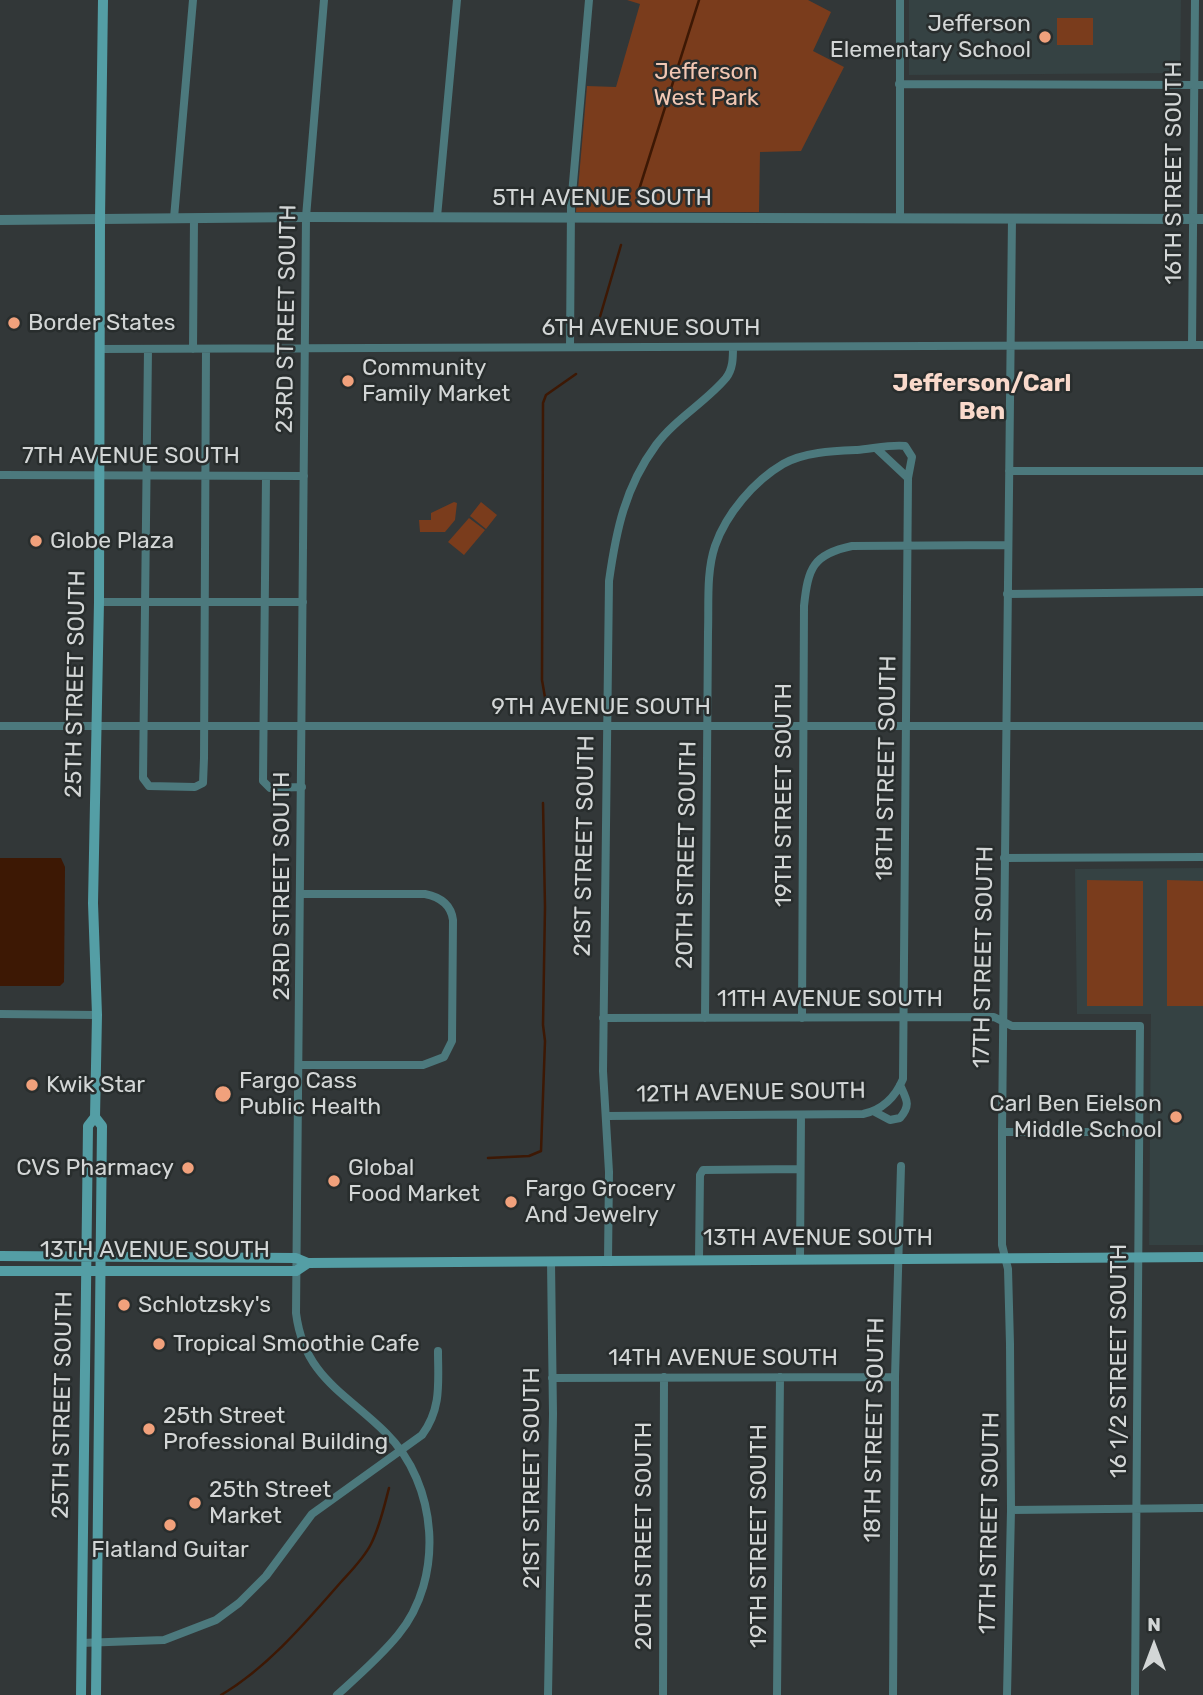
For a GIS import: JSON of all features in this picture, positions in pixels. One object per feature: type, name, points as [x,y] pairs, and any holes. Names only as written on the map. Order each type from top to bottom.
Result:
[{"type":"main road","name":"25TH STREET SOUTH","points":[[80,1695],[88,1126],[95,1117],[97,1015],[93,904],[99,603],[103,0]]},
{"type":"main road","name":"25TH STREET SOUTH","points":[[95,1117],[102,1126],[96,1695]]},
{"type":"main road","name":"13TH AVENUE SOUTH","points":[[0,1255],[296,1258],[308,1264]]},
{"type":"main road","name":"13TH AVENUE SOUTH","points":[[0,1271],[296,1270],[308,1264],[608,1260],[1203,1257]]},
{"type":"street","points":[[174,218],[193,0]]},
{"type":"street","name":"23RD STREET SOUTH","points":[[324,0],[306,217],[296,1258],[298,1328],[312,1361],[330,1385],[402,1450],[419,1486],[430,1533],[421,1591],[411,1615],[399,1634],[337,1695]]},
{"type":"street","points":[[437,217],[457,0]]},
{"type":"street","points":[[570,347],[571,217],[589,0]]},
{"type":"street","points":[[900,0],[900,218]]},
{"type":"street","name":"16TH STREET SOUTH","points":[[1192,345],[1198,218],[1195,0]]},
{"type":"street","points":[[900,84],[1198,85]]},
{"type":"street","points":[[193,349],[194,218]]},
{"type":"street","name":"17TH STREET SOUTH","points":[[1007,1695],[1010,1344],[1009,1269],[1002,1245],[1002,1132],[1004,725],[1012,218]]},
{"type":"street","name":"5TH AVENUE SOUTH","points":[[0,219],[1198,218]]},
{"type":"street","name":"6TH AVENUE SOUTH","points":[[99,349],[1203,345]]},
{"type":"street","name":"21ST STREET SOUTH","points":[[608,1260],[609,1172],[603,1018],[608,581],[623,504],[656,444],[726,377],[733,361],[733,347]]},
{"type":"street","points":[[148,349],[143,778],[146,784],[195,787],[203,783],[206,349]]},
{"type":"street","name":"18TH STREET SOUTH","points":[[877,449],[897,444],[905,446],[910,450],[912,463],[908,478],[903,1079],[892,1097]]},
{"type":"street","points":[[877,449],[908,478]]},
{"type":"street","name":"20TH STREET SOUTH","points":[[705,1018],[710,574],[715,546],[732,513],[758,484],[785,463],[826,451],[877,449]]},
{"type":"street","points":[[1009,471],[1203,471]]},
{"type":"street","name":"7TH AVENUE SOUTH","points":[[0,475],[304,476]]},
{"type":"street","points":[[266,477],[263,781],[270,788],[302,788]]},
{"type":"street","points":[[908,545],[1007,545]]},
{"type":"street","name":"19TH STREET SOUTH","points":[[802,1018],[804,606],[810,573],[818,560],[831,550],[852,546],[908,545]]},
{"type":"street","points":[[1007,594],[1203,592]]},
{"type":"street","points":[[99,603],[303,602]]},
{"type":"street","name":"9TH AVENUE SOUTH","points":[[0,726],[1203,726]]},
{"type":"street","points":[[1004,858],[1203,857]]},
{"type":"street","points":[[299,1065],[424,1065],[438,1061],[447,1053],[452,1041],[453,932],[452,913],[448,906],[435,896],[300,894]]},
{"type":"street","points":[[0,1014],[97,1015]]},
{"type":"street","name":"11TH AVENUE SOUTH","points":[[603,1018],[994,1017],[1012,1026],[1140,1026]]},
{"type":"street","name":"16 1/2 STREET SOUTH","points":[[1135,1695],[1140,1026]]},
{"type":"street","points":[[874,1111],[890,1120],[900,1118],[908,1109],[908,1101],[900,1085]]},
{"type":"street","name":"12TH AVENUE SOUTH","points":[[607,1116],[863,1114],[874,1111],[892,1097]]},
{"type":"street","points":[[800,1258],[801,1115]]},
{"type":"street","points":[[1002,1132],[1139,1132]]},
{"type":"street","name":"18TH STREET SOUTH","points":[[893,1695],[895,1377],[901,1166]]},
{"type":"street","points":[[699,1259],[700,1175],[703,1170],[800,1169]]},
{"type":"street","name":"21ST STREET SOUTH","points":[[548,1695],[551,1262]]},
{"type":"street","points":[[81,1643],[164,1640],[216,1620],[239,1603],[267,1576],[312,1514],[422,1435],[432,1422],[436,1409],[438,1351]]},
{"type":"street","name":"20TH STREET SOUTH","points":[[663,1695],[664,1377]]},
{"type":"street","name":"19TH STREET SOUTH","points":[[777,1695],[780,1377]]},
{"type":"street","name":"14TH AVENUE SOUTH","points":[[552,1378],[895,1377]]},
{"type":"street","points":[[1010,1510],[1203,1508]]},
{"type":"shaded area","name":"Jefferson Elementary School","points":[[909,0],[1181,0],[1180,73],[909,75]]},
{"type":"shaded area","points":[[0,858],[61,858],[65,867],[64,982],[60,986],[0,986]]},
{"type":"shaded area","name":"Carl Ben Eielson Middle School","points":[[1203,868],[1203,1245],[1149,1245],[1151,1014],[1077,1014],[1075,869]]},
{"type":"green space","name":"Jefferson West Park","points":[[627,0],[808,0],[831,12],[813,51],[844,67],[801,151],[760,152],[759,212],[576,212],[587,86],[616,87],[640,4]]},
{"type":"green space","points":[[1057,18],[1093,18],[1093,45],[1057,45]]},
{"type":"green space","points":[[481,502],[497,515],[486,529],[470,516]]},
{"type":"green space","points":[[457,503],[455,520],[445,532],[420,532],[419,520],[431,520],[431,513]]},
{"type":"green space","points":[[469,518],[485,530],[464,555],[448,542]]},
{"type":"green space","points":[[1087,880],[1143,881],[1143,1006],[1087,1006]]},
{"type":"green space","points":[[1167,880],[1203,881],[1203,1006],[1167,1006]]},
{"type":"waterway","points":[[637,196],[699,0]]},
{"type":"waterway","points":[[597,327],[621,245]]},
{"type":"waterway","points":[[547,709],[542,680],[543,403],[546,395],[576,374]]},
{"type":"waterway","points":[[488,1158],[529,1156],[541,1151],[545,1041],[543,803]]},
{"type":"waterway","points":[[221,1695],[254,1672],[285,1643],[358,1564],[374,1537],[389,1488]]},
{"type":"place","name":"Jefferson Elementary School","points":[[1045,37]]},
{"type":"place","name":"Border States","points":[[14,323]]},
{"type":"place","name":"Community Family Market","points":[[348,381]]},
{"type":"place","name":"Globe Plaza","points":[[36,541]]},
{"type":"place","name":"Kwik Star","points":[[32,1085]]},
{"type":"place","name":"Fargo Cass Public Health","points":[[223,1094]]},
{"type":"place","name":"Carl Ben Eielson Middle School","points":[[1176,1117]]},
{"type":"place","name":"CVS Pharmacy","points":[[188,1168]]},
{"type":"place","name":"Global Food Market","points":[[334,1181]]},
{"type":"place","name":"Fargo Grocery And Jewelry","points":[[511,1202]]},
{"type":"place","name":"Schlotzsky's","points":[[124,1305]]},
{"type":"place","name":"Tropical Smoothie Cafe","points":[[159,1344]]},
{"type":"place","name":"25th Street Professional Building","points":[[149,1429]]},
{"type":"place","name":"25th Street Market","points":[[195,1503]]},
{"type":"place","name":"Flatland Guitar","points":[[170,1525]]},
{"type":"district","name":"Jefferson/Carl Ben","points":[[982,398]]}]
